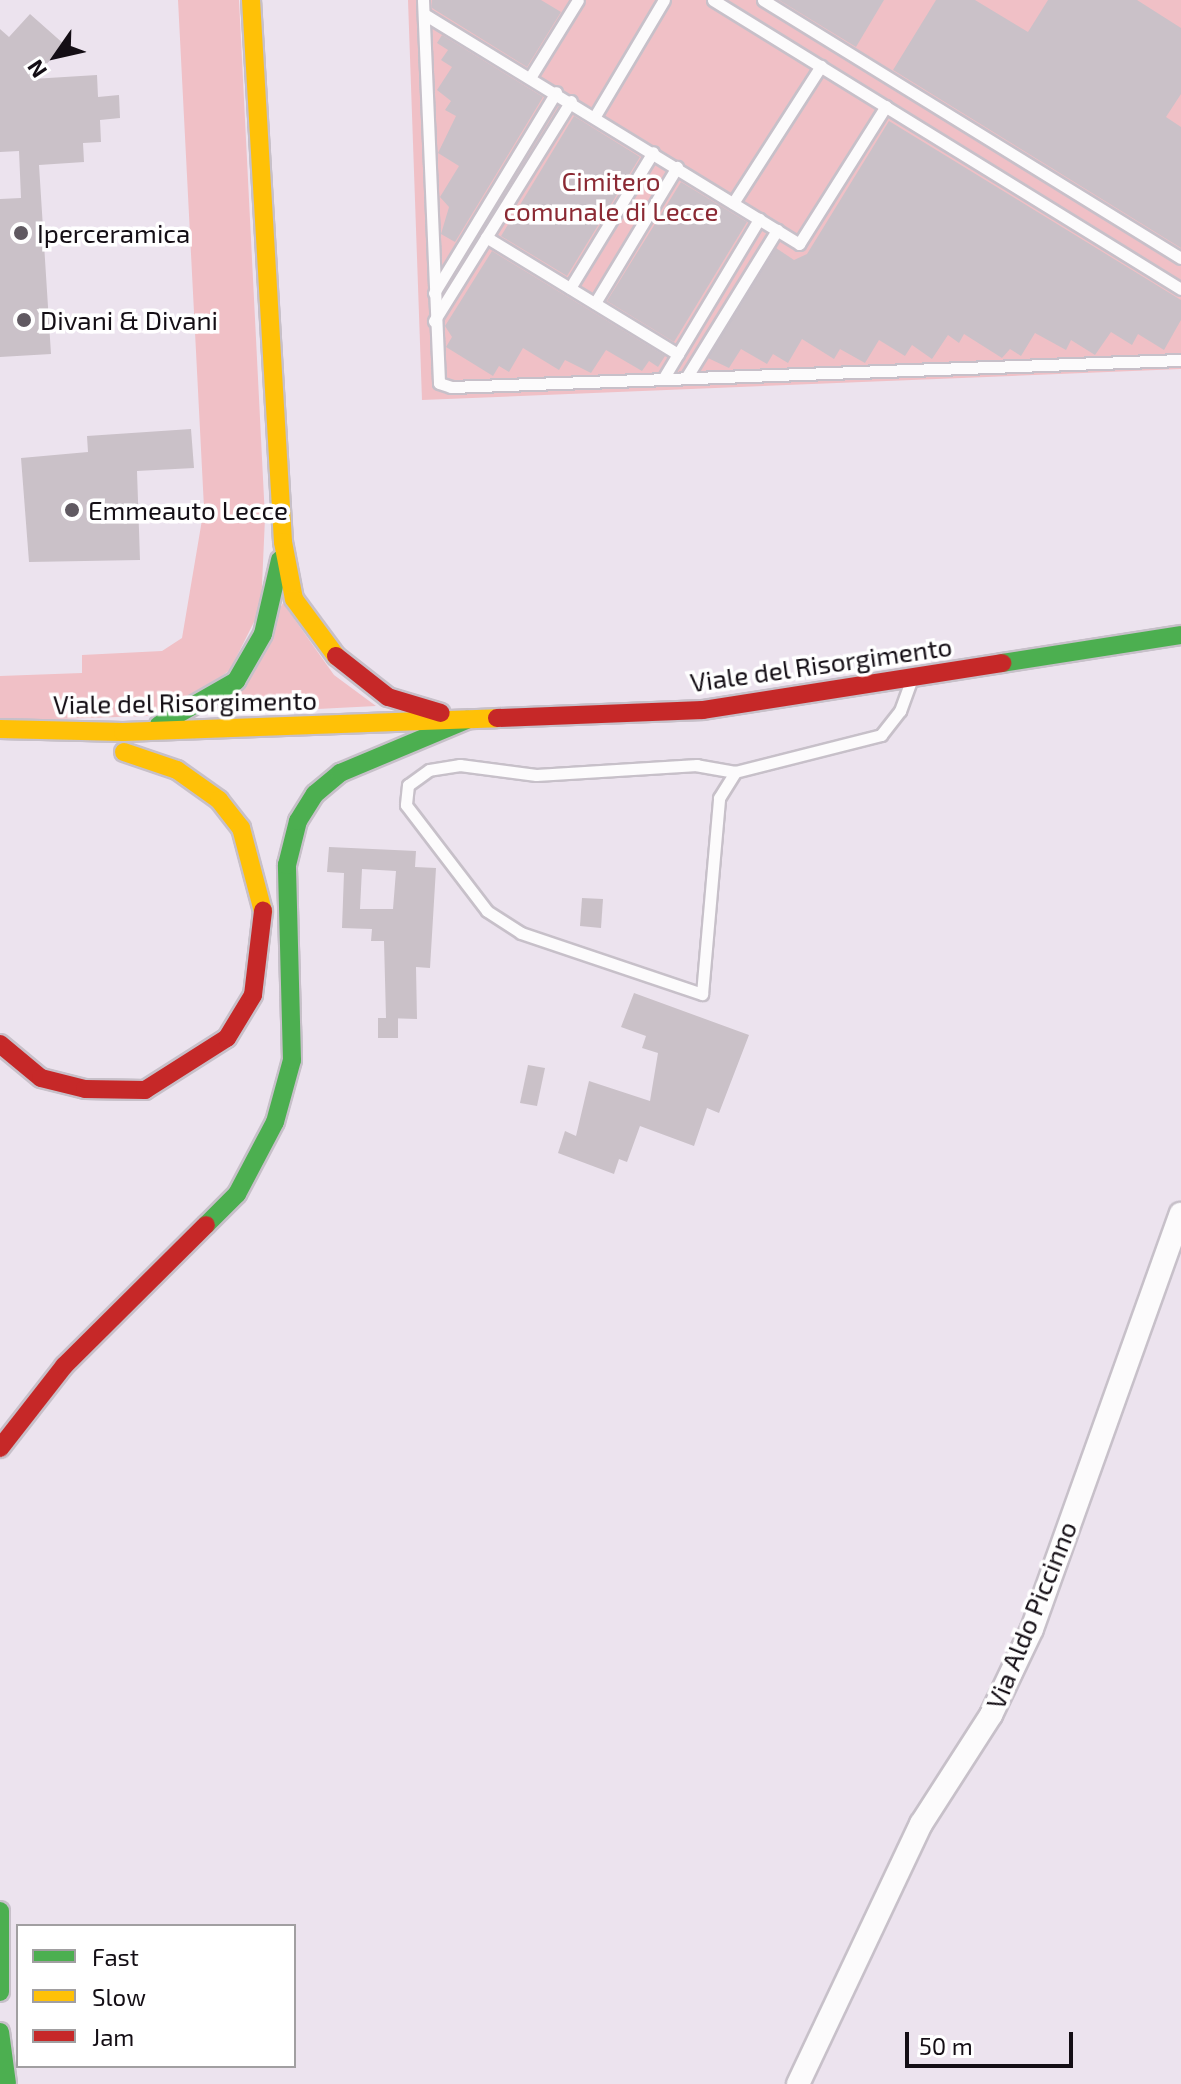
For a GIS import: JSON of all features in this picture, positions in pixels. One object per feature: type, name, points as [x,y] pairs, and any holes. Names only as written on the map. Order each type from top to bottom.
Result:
[{"type":"main road","points":[[251,0],[283,542],[294,599],[327,648],[388,697],[467,720]]},
{"type":"main road","points":[[123,732],[189,714],[236,681],[263,634],[283,542]]},
{"type":"main road","name":"Viale del Risorgimento","points":[[0,729],[123,732],[703,710],[1181,635]]},
{"type":"main road","points":[[0,1448],[64,1366],[237,1194],[275,1122],[292,1060],[287,865],[309,803],[340,773],[467,720]]},
{"type":"main road","name":"Viale del Risorgimento","points":[[0,750],[124,752],[467,720]]},
{"type":"main road","points":[[0,1044],[41,1078],[85,1089],[145,1090],[188,1068],[227,1038],[253,995],[264,901],[241,828],[219,800],[177,770],[124,752]]},
{"type":"main road","points":[[0,1911],[0,1992]]},
{"type":"main road","points":[[0,2032],[7,2084]]},
{"type":"street","name":"Via Aldo Piccinno","points":[[798,2084],[921,1824],[991,1715],[1032,1629],[1181,1214]]},
{"type":"lane","points":[[423,0],[434,321],[439,383],[451,387],[1181,360]]},
{"type":"lane","points":[[531,76],[578,0]]},
{"type":"lane","points":[[595,116],[664,0]]},
{"type":"lane","points":[[713,0],[1181,289]]},
{"type":"lane","points":[[763,0],[1181,258]]},
{"type":"lane","points":[[424,14],[531,76],[799,244],[886,106]]},
{"type":"lane","points":[[733,203],[821,66]]},
{"type":"lane","points":[[433,294],[556,92]]},
{"type":"lane","points":[[434,321],[571,101]]},
{"type":"lane","points":[[570,288],[653,152]]},
{"type":"lane","points":[[595,303],[677,167]]},
{"type":"lane","points":[[663,379],[759,219]]},
{"type":"lane","points":[[686,378],[777,230]]},
{"type":"lane","points":[[486,237],[678,354]]},
{"type":"lane","points":[[735,772],[719,798],[702,994],[521,933],[487,911],[406,805],[408,785],[418,778],[460,765],[536,775],[697,765],[735,772],[881,735],[900,711],[912,678]]},
{"type":"green space","points":[[178,0],[239,0],[265,518],[261,608],[230,670],[181,706],[147,716],[0,721],[0,676],[82,673],[82,655],[162,651],[182,638],[204,508]]},
{"type":"green space","name":"Cimitero comunale di Lecce","points":[[408,0],[1181,0],[1181,369],[422,400]]},
{"type":"green space","points":[[283,603],[334,675],[376,706],[218,714]]},
{"type":"building","points":[[432,0],[541,0],[561,12],[527,67],[432,8]]},
{"type":"building","points":[[779,0],[884,0],[856,47]]},
{"type":"building","points":[[936,0],[975,0],[1028,32],[1048,0],[1137,0],[1181,28],[1181,94],[1166,117],[1181,127],[1181,248],[893,70]]},
{"type":"building","points":[[30,14],[65,45],[32,79],[97,75],[98,97],[119,95],[120,118],[100,120],[101,142],[83,143],[84,162],[39,165],[51,354],[0,357],[0,199],[21,198],[19,151],[0,152],[0,29],[9,37]]},
{"type":"building","points":[[442,35],[543,97],[455,242],[441,234],[449,207],[440,197],[459,166],[438,153],[456,116],[445,110],[451,101],[437,90],[452,67],[441,60],[448,50],[437,43]]},
{"type":"building","points":[[574,116],[640,157],[567,276],[501,236]]},
{"type":"building","points":[[889,121],[1181,300],[1181,320],[1164,350],[1138,334],[1132,345],[1111,332],[1095,355],[1071,340],[1066,350],[1035,333],[1021,356],[1010,349],[1002,358],[964,334],[959,343],[948,335],[932,359],[912,345],[905,356],[879,340],[865,363],[840,349],[834,359],[802,339],[788,363],[773,354],[767,364],[741,349],[729,368],[708,358],[776,248],[794,260],[807,254]]},
{"type":"building","points":[[681,182],[747,222],[674,342],[607,301]]},
{"type":"building","points":[[492,251],[665,356],[658,367],[649,361],[642,371],[606,350],[591,373],[565,360],[559,370],[523,348],[509,372],[499,366],[493,376],[446,347],[452,337],[445,326]]},
{"type":"building","points":[[191,429],[194,468],[137,471],[140,560],[29,562],[21,458],[88,452],[87,436]]},
{"type":"building","points":[[329,847],[416,851],[415,867],[436,868],[430,968],[416,967],[417,1019],[386,1018],[384,941],[371,941],[372,929],[342,928],[344,873],[327,872]],"holes":[[[362,869],[396,871],[393,909],[360,909]]]},
{"type":"building","points":[[582,898],[603,899],[601,928],[580,926]]},
{"type":"building","points":[[634,993],[749,1035],[719,1113],[707,1108],[694,1146],[640,1126],[627,1162],[619,1159],[614,1174],[558,1153],[565,1131],[576,1136],[589,1081],[650,1101],[658,1053],[642,1048],[646,1036],[621,1027]]},
{"type":"building","points":[[378,1018],[398,1018],[398,1038],[378,1038]]},
{"type":"building","points":[[528,1065],[545,1068],[537,1106],[520,1103]]},
{"type":"traffic: fast","points":[[159,725],[236,681],[263,634],[280,560]]},
{"type":"traffic: fast","points":[[1002,663],[1181,635]]},
{"type":"traffic: fast","points":[[206,1225],[237,1194],[275,1122],[292,1060],[287,865],[298,821],[315,794],[340,773],[467,720]]},
{"type":"traffic: fast","points":[[0,1911],[0,1992]]},
{"type":"traffic: fast","points":[[0,2032],[7,2084]]},
{"type":"traffic: slow","points":[[251,0],[283,542],[294,599],[336,656]]},
{"type":"traffic: slow","points":[[0,729],[123,732],[497,718]]},
{"type":"traffic: slow","points":[[124,752],[177,770],[219,800],[241,828],[263,911]]},
{"type":"traffic: jam","points":[[336,656],[388,697],[441,713]]},
{"type":"traffic: jam","points":[[497,718],[703,710],[1002,663]]},
{"type":"traffic: jam","points":[[0,1044],[41,1078],[85,1089],[145,1090],[227,1038],[253,995],[263,911]]},
{"type":"traffic: jam","points":[[0,1448],[64,1366],[206,1225]]},
{"type":"place","name":"Iperceramica","points":[[21,233]]},
{"type":"place","name":"Divani & Divani","points":[[24,320]]},
{"type":"place","name":"Emmeauto Lecce","points":[[72,510]]}]
